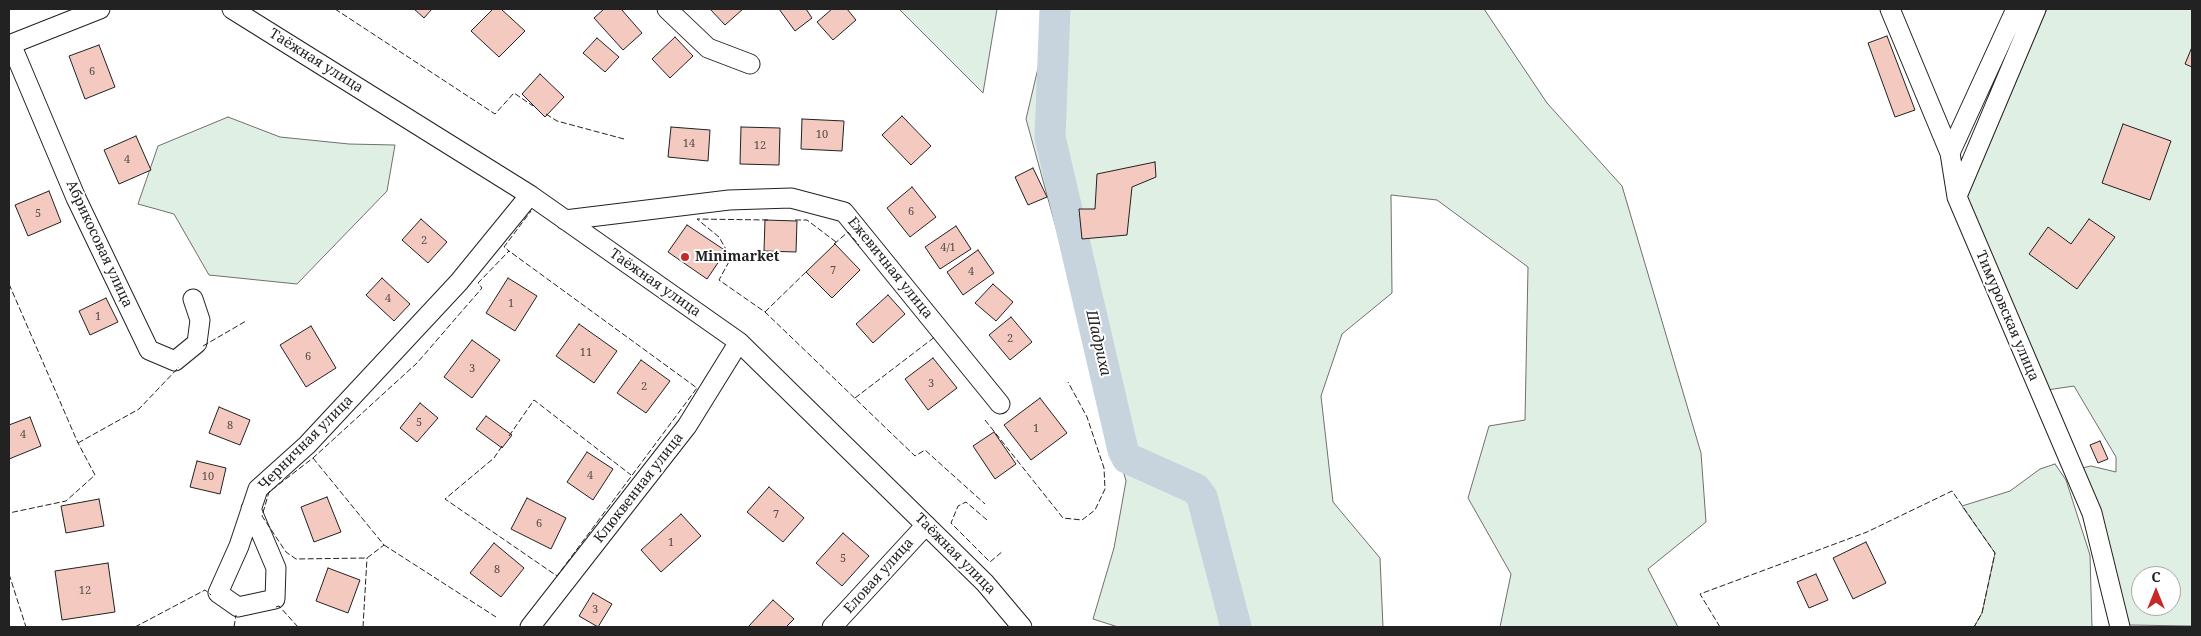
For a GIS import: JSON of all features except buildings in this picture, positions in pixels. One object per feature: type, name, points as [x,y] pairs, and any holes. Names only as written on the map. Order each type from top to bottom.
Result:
[{"type":"street","points":[[10,44],[100,9]]},
{"type":"street","name":"Таёжная улица","points":[[232,9],[530,195],[739,342],[985,583],[1022,627]]},
{"type":"street","points":[[667,9],[708,48],[750,64]]},
{"type":"street","name":"Тимуровская улица","points":[[1890,9],[1950,153],[1956,197],[2092,513],[2120,627]]},
{"type":"street","points":[[1950,153],[2016,9]]},
{"type":"street","points":[[1956,197],[2036,9]]},
{"type":"street","name":"Абрикосовая улица","points":[[10,44],[80,206],[149,350],[175,360],[196,343],[200,320],[193,299]]},
{"type":"street","name":"Черничная улица","points":[[251,509],[276,568],[275,600],[238,607],[218,593],[238,546],[258,489],[307,445],[460,282],[530,195]]},
{"type":"street","name":"Ежевичная улица","points":[[565,220],[747,199],[791,198],[844,212],[1000,404]]},
{"type":"street","name":"Клюквенная улица","points":[[530,627],[687,426],[739,342]]},
{"type":"street","name":"Еловая улица","points":[[832,627],[926,524]]},
{"type":"green space","points":[[899,9],[997,9],[983,93]]},
{"type":"green space","points":[[1052,9],[1484,9],[1547,103],[1622,186],[1701,453],[1706,522],[1648,569],[1678,627],[1500,627],[1511,574],[1468,498],[1489,426],[1525,420],[1528,267],[1437,200],[1391,195],[1392,293],[1342,334],[1321,396],[1333,502],[1380,558],[1383,627],[1118,627],[1093,619],[1114,548],[1126,481],[1026,119]]},
{"type":"green space","points":[[2047,9],[2192,9],[2192,626],[2129,625],[2082,468],[2091,466],[2116,472],[2116,457],[2074,386],[2047,390],[1967,198]]},
{"type":"green space","points":[[228,117],[280,137],[349,144],[395,145],[387,191],[297,284],[209,275],[174,214],[138,204],[158,146]]},
{"type":"green space","points":[[2055,464],[2066,480],[2090,555],[2092,627],[1974,627],[1982,613],[1995,553],[1962,506],[2010,491],[2040,469]]},
{"type":"waterway","name":"Шадриха","points":[[1055,9],[1050,137],[1123,450],[1127,458],[1196,489],[1202,497],[1236,627]]},
{"type":"fence","points":[[335,9],[495,114],[514,93],[533,106]]},
{"type":"fence","points":[[546,114],[557,121],[624,139]]},
{"type":"fence","points":[[313,458],[384,545],[367,558],[296,559],[286,552],[262,516],[269,492],[313,458],[417,363],[482,288],[478,283],[509,251],[504,247],[531,211]]},
{"type":"fence","points":[[768,220],[697,219],[719,237],[731,258],[719,280],[765,312],[915,456],[925,450],[985,504]]},
{"type":"fence","points":[[795,220],[807,220],[836,242]]},
{"type":"fence","points":[[834,244],[848,232],[859,245]]},
{"type":"fence","points":[[502,446],[494,458],[445,499],[557,576],[697,388],[509,251]]},
{"type":"fence","points":[[765,312],[808,270]]},
{"type":"fence","points":[[9,284],[78,443],[95,475],[66,501],[9,513]]},
{"type":"fence","points":[[203,346],[246,321]]},
{"type":"fence","points":[[855,398],[936,336]]},
{"type":"fence","points":[[78,443],[139,409],[179,367]]},
{"type":"fence","points":[[985,420],[1063,518],[1082,520],[1095,510],[1105,489],[1104,468],[1087,417],[1068,382]]},
{"type":"fence","points":[[509,436],[534,400],[631,475]]},
{"type":"fence","points":[[1720,627],[1700,594],[1867,532],[1952,491],[1995,553],[1982,613],[1974,627]]},
{"type":"fence","points":[[987,520],[966,502],[958,506],[951,523],[990,562],[1003,551]]},
{"type":"fence","points":[[384,545],[496,617]]},
{"type":"fence","points":[[363,627],[367,558]]},
{"type":"fence","points":[[9,574],[26,627]]},
{"type":"fence","points":[[135,627],[205,590],[211,595]]},
{"type":"fence","points":[[276,607],[279,606],[298,627]]},
{"type":"fence","points":[[234,627],[236,615]]},
{"type":"place","name":"Minimarket","points":[[685,257]]}]
